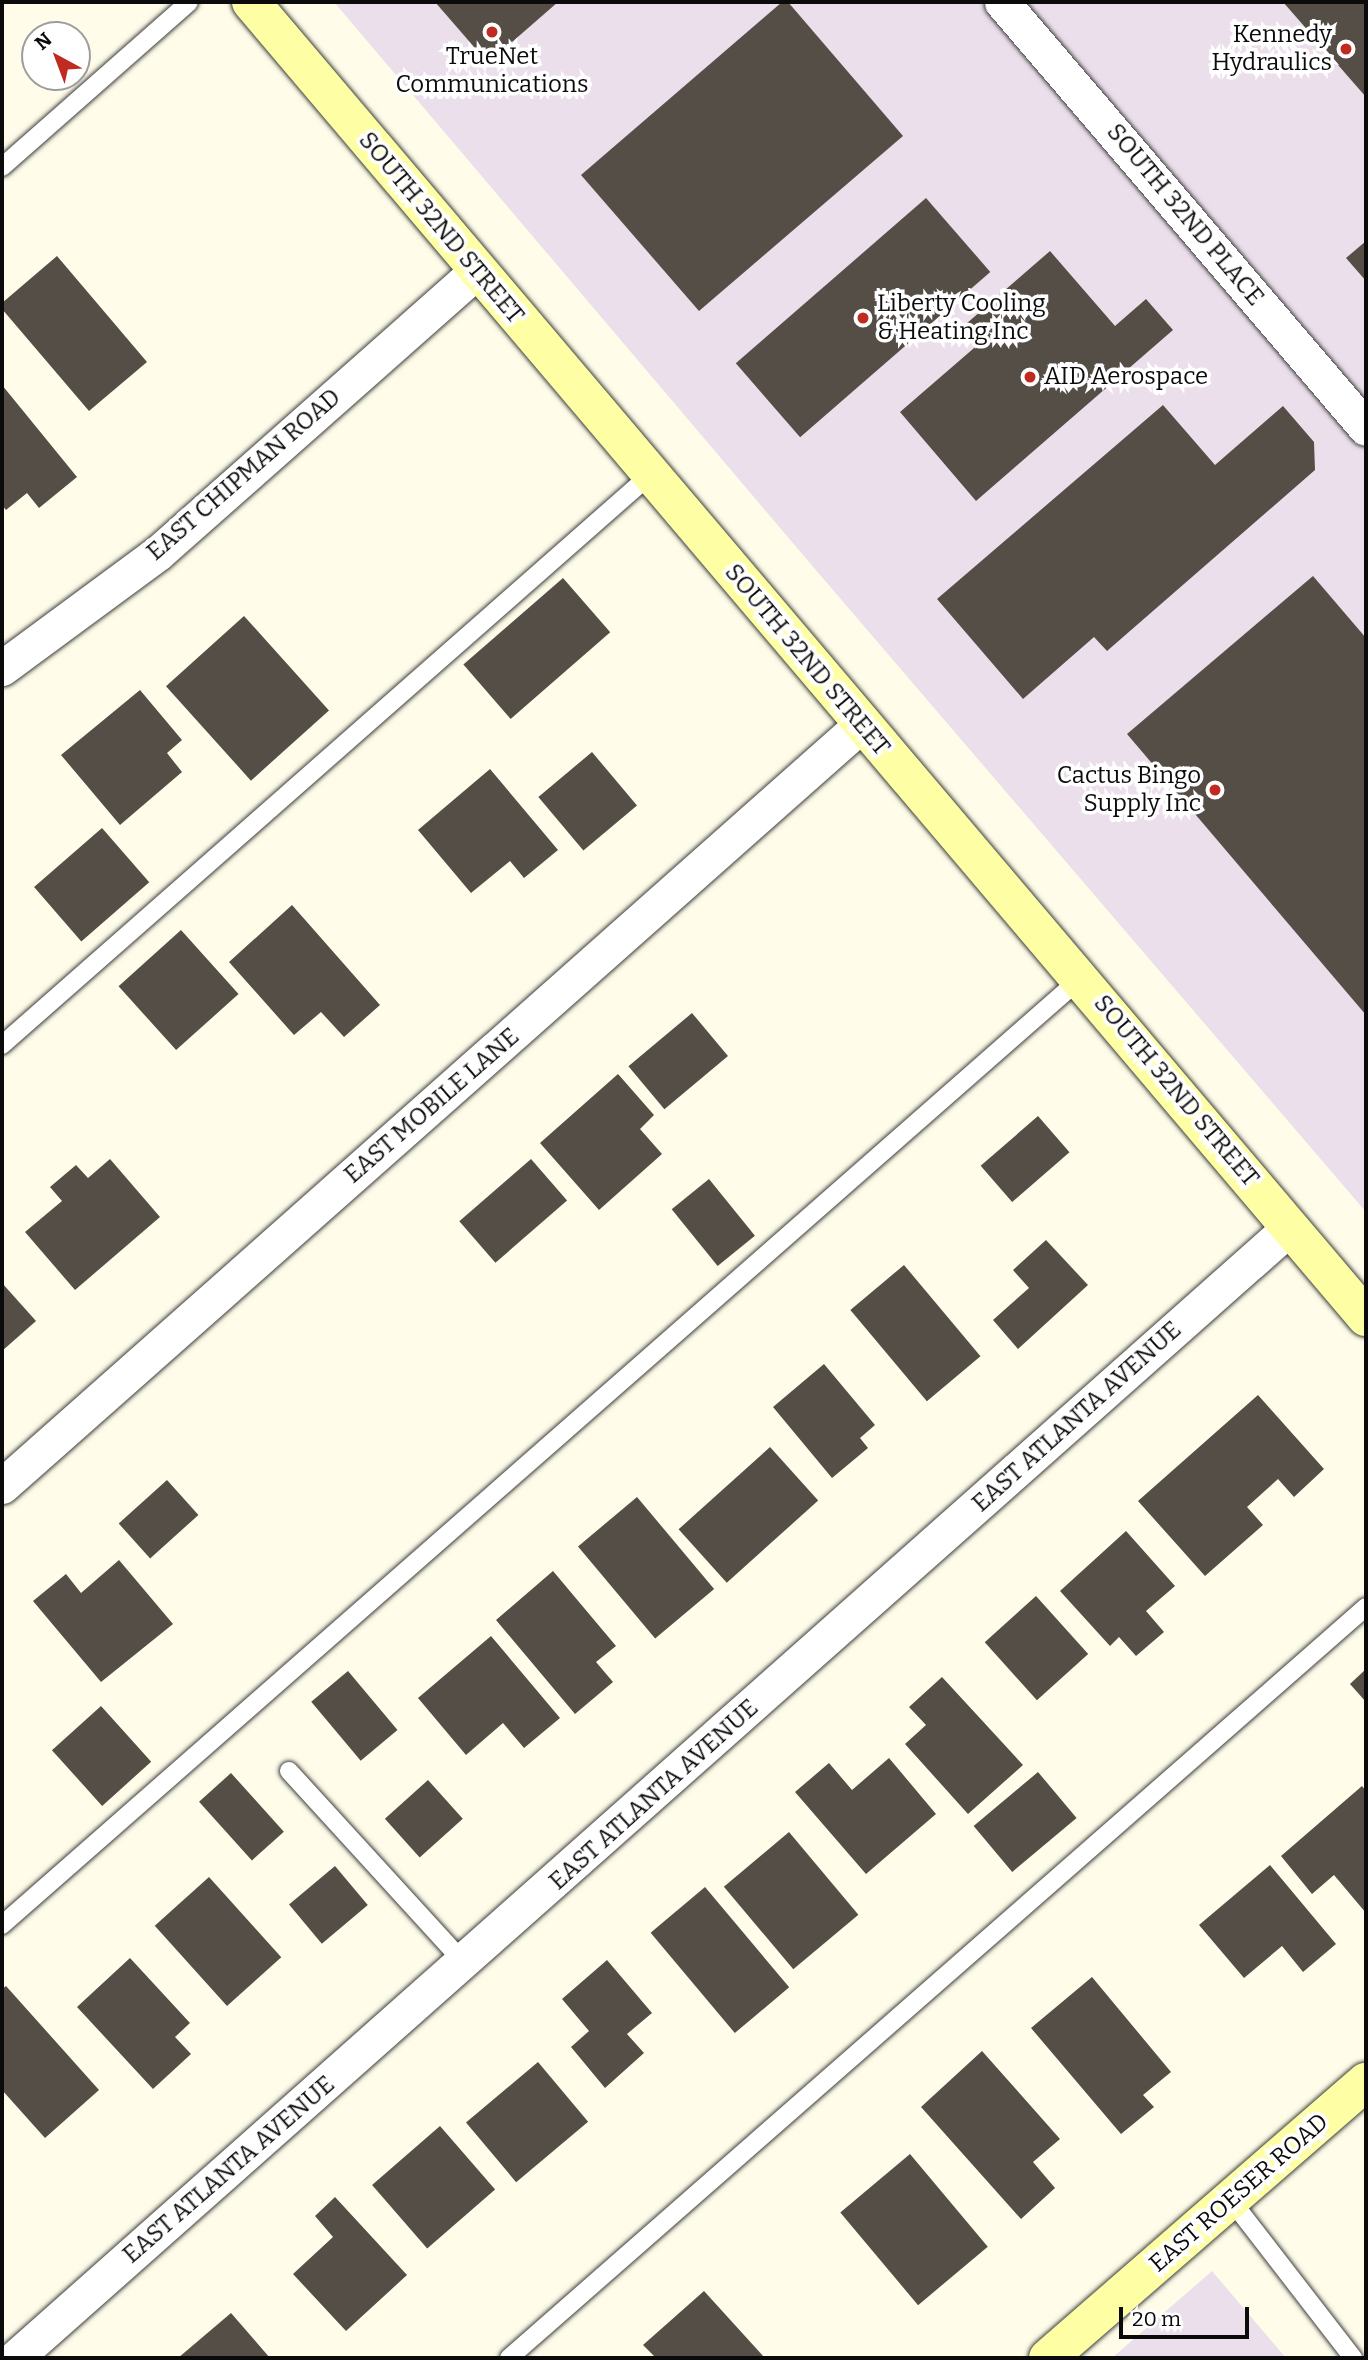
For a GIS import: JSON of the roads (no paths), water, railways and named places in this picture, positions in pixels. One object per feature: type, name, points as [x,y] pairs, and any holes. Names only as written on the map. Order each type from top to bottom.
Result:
[{"type":"main road","name":"SOUTH 32ND STREET","points":[[251,2],[861,725],[1366,1317]]},
{"type":"main road","name":"EAST ROESER ROAD","points":[[1048,2358],[1366,2082]]},
{"type":"street","name":"SOUTH 32ND PLACE","points":[[1002,2],[1366,428]]},
{"type":"street","name":"EAST CHIPMAN ROAD","points":[[2,668],[158,553],[477,271]]},
{"type":"street","name":"EAST MOBILE LANE","points":[[2,1486],[861,725]]},
{"type":"street","name":"EAST ATLANTA AVENUE","points":[[15,2358],[464,1964],[1290,1227]]},
{"type":"lane","points":[[2,167],[189,2]]},
{"type":"lane","points":[[2,1045],[650,475]]},
{"type":"lane","points":[[2,1925],[1080,979]]},
{"type":"lane","points":[[509,2358],[1366,1607]]},
{"type":"lane","points":[[289,1771],[464,1964]]},
{"type":"lane","points":[[1231,2200],[1353,2358]]},
{"type":"place","name":"TrueNet Communications","points":[[492,32]]},
{"type":"place","name":"Kennedy Hydraulics","points":[[1346,49]]},
{"type":"place","name":"Liberty Cooling & Heating Inc","points":[[863,318]]},
{"type":"place","name":"AID Aerospace","points":[[1030,377]]},
{"type":"place","name":"Cactus Bingo Supply Inc","points":[[1215,790]]}]
